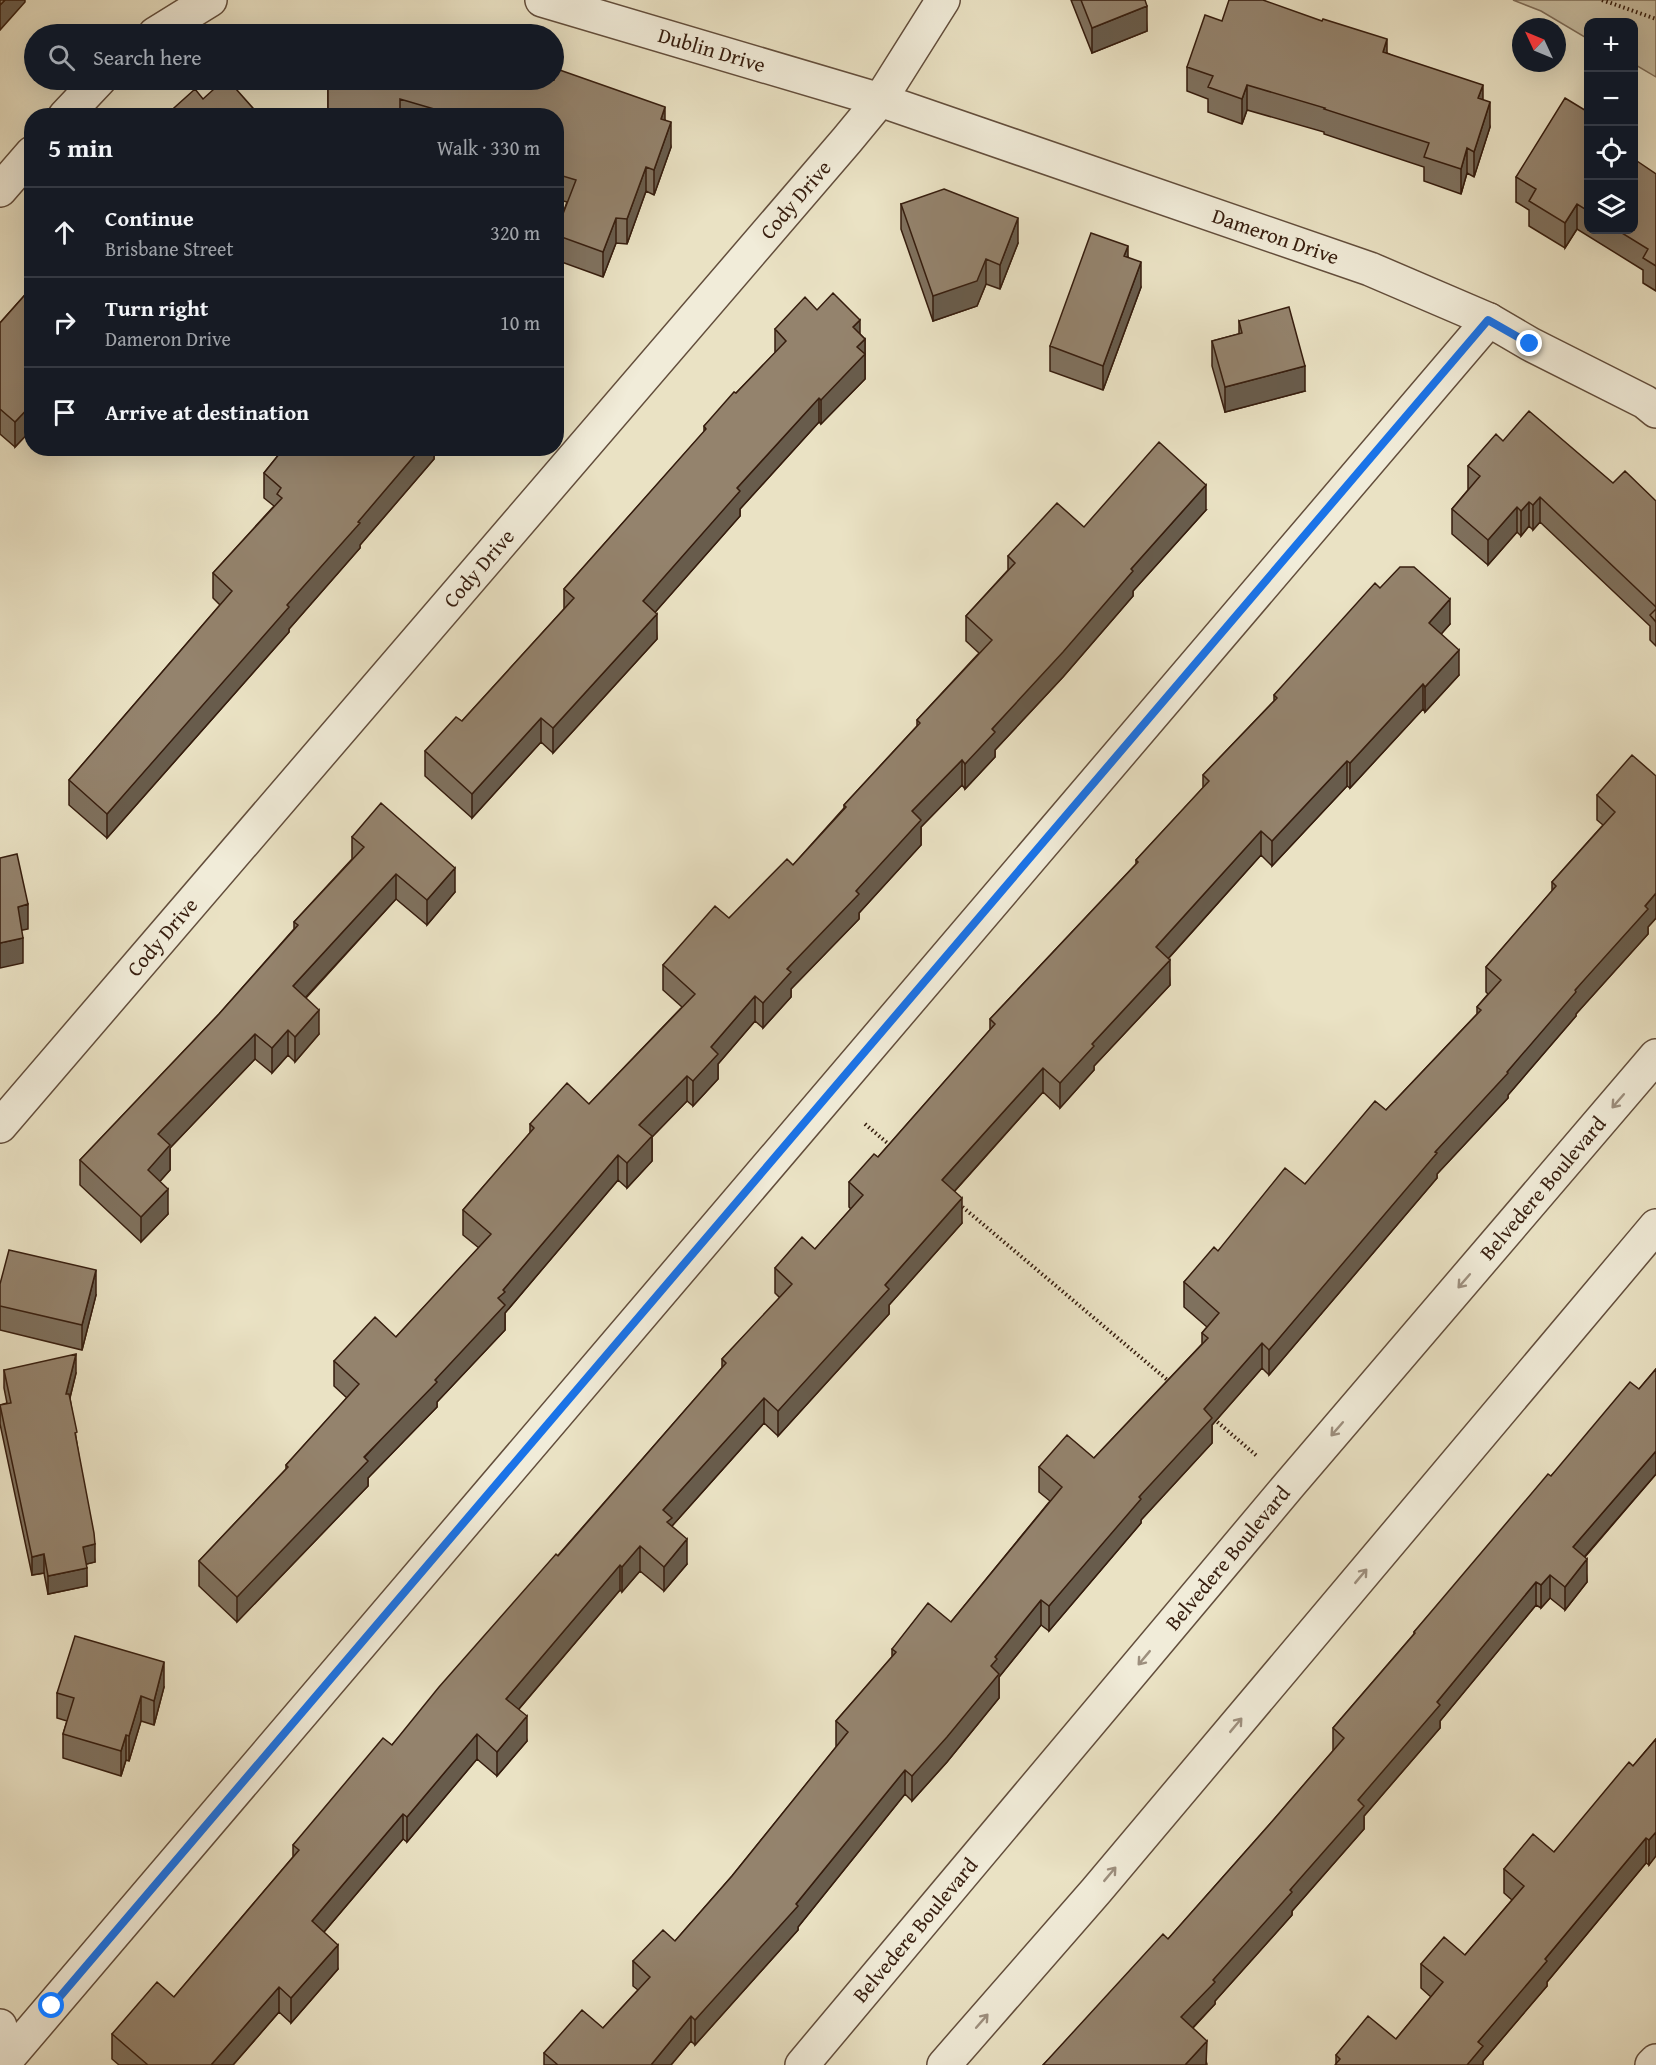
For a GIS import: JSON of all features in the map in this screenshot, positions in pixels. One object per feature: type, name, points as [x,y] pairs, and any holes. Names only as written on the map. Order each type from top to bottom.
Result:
[{"type":"street","points":[[171,24],[210,0]]},
{"type":"street","name":"Dublin Drive","points":[[542,0],[880,100]]},
{"type":"street","name":"Cody Drive","points":[[0,1126],[880,100],[943,0]]},
{"type":"street","points":[[73,108],[90,90]]},
{"type":"street","name":"Dameron Drive","points":[[880,100],[1370,270],[1488,320],[1530,344],[1645,402],[1656,411]]},
{"type":"street","points":[[0,190],[24,162]]},
{"type":"street","points":[[4,2064],[1488,320]]},
{"type":"street","name":"Belvedere Boulevard","points":[[802,2065],[1290,1484],[1656,1056]]},
{"type":"street","points":[[944,2065],[1096,1891],[1656,1226]]},
{"type":"street","points":[[0,2026],[4,2064]]},
{"type":"street","points":[[1652,2065],[1656,2061]]},
{"type":"path","points":[[1602,0],[1656,19]]},
{"type":"path","points":[[865,1124],[892,1147]]},
{"type":"path","points":[[956,1201],[1173,1385]]},
{"type":"path","points":[[1209,1416],[1290,1484]]},
{"type":"shaded area","points":[[1513,0],[1656,0],[1656,77],[1638,66],[1638,18],[1584,18],[1584,37],[1566,26],[1566,18],[1553,18]]},
{"type":"building","points":[[1081,0],[1145,0],[1147,6],[1092,28]]},
{"type":"building","points":[[1229,0],[1263,0],[1322,21],[1323,19],[1387,39],[1383,52],[1483,85],[1478,98],[1490,102],[1474,152],[1467,148],[1461,169],[1424,157],[1429,143],[1325,108],[1247,85],[1242,99],[1208,87],[1213,76],[1187,67],[1205,15],[1222,21]]},
{"type":"building","points":[[564,72],[665,107],[661,119],[671,122],[654,170],[646,167],[627,219],[616,218],[603,252],[564,238],[564,211],[576,180],[564,176],[564,108],[431,108],[400,99],[400,108],[328,108],[328,90],[564,90]]},
{"type":"building","points":[[194,90],[203,99],[213,90],[237,90],[253,108],[174,108]]},
{"type":"building","points":[[1565,98],[1584,110],[1584,208],[1577,204],[1565,223],[1529,201],[1536,189],[1516,177]]},
{"type":"building","points":[[1638,162],[1656,174],[1656,266],[1643,258],[1648,249],[1624,234],[1638,234]]},
{"type":"building","points":[[944,189],[1018,218],[1000,265],[986,259],[977,281],[933,296],[901,204]]},
{"type":"building","points":[[1091,233],[1128,246],[1124,256],[1141,262],[1103,366],[1050,346]]},
{"type":"building","points":[[833,293],[860,320],[853,327],[865,339],[857,347],[865,354],[821,400],[819,398],[737,488],[740,491],[643,601],[657,614],[553,728],[541,718],[472,794],[425,751],[456,717],[462,721],[574,598],[564,589],[706,429],[704,426],[734,392],[736,393],[786,341],[775,329],[805,297],[817,310]]},
{"type":"building","points":[[24,296],[24,412],[15,422],[0,409],[0,323]]},
{"type":"building","points":[[1289,307],[1305,366],[1225,387],[1212,341],[1242,333],[1239,321]]},
{"type":"building","points":[[1529,411],[1613,483],[1625,471],[1656,501],[1656,607],[1540,497],[1533,505],[1529,502],[1521,511],[1517,507],[1488,540],[1452,509],[1480,476],[1468,466],[1496,434],[1503,441]]},
{"type":"building","points":[[1159,442],[1206,485],[1131,569],[1133,571],[1063,652],[992,729],[995,732],[965,764],[962,760],[912,811],[921,820],[856,891],[859,894],[787,969],[791,972],[763,1003],[755,996],[711,1047],[718,1054],[693,1081],[687,1076],[639,1125],[652,1136],[627,1163],[618,1155],[503,1290],[505,1292],[498,1298],[505,1305],[435,1380],[437,1382],[364,1457],[368,1461],[237,1597],[199,1561],[288,1467],[286,1465],[359,1384],[334,1361],[375,1317],[396,1337],[491,1234],[463,1210],[534,1128],[530,1124],[567,1083],[589,1104],[695,994],[663,965],[715,906],[729,918],[787,859],[793,865],[846,807],[844,805],[920,723],[917,720],[992,640],[966,616],[1015,563],[1008,556],[1057,503],[1084,527]]},
{"type":"building","points":[[278,456],[414,456],[358,522],[360,523],[287,605],[289,607],[107,814],[69,780],[232,591],[213,573],[282,498],[277,494],[281,488],[264,473]]},
{"type":"building","points":[[1400,567],[1414,567],[1450,599],[1429,623],[1459,650],[1425,687],[1423,684],[1350,763],[1347,761],[1272,841],[1261,831],[1156,947],[1170,960],[1092,1044],[1094,1046],[1060,1083],[1043,1068],[942,1180],[962,1198],[885,1285],[889,1289],[778,1411],[764,1398],[663,1510],[672,1518],[667,1522],[687,1539],[664,1567],[640,1546],[622,1567],[620,1565],[506,1699],[527,1716],[497,1752],[477,1734],[407,1817],[403,1814],[312,1921],[338,1945],[291,1998],[279,1987],[211,2065],[148,2065],[112,2034],[157,1982],[174,1997],[299,1850],[293,1845],[383,1738],[392,1745],[439,1687],[556,1554],[558,1556],[726,1363],[722,1359],[792,1284],[775,1268],[802,1237],[815,1249],[863,1195],[849,1182],[874,1154],[878,1157],[995,1024],[990,1019],[1138,862],[1136,860],[1209,781],[1203,775],[1277,698],[1274,695],[1375,583],[1380,588]]},
{"type":"building","points":[[1656,609],[1656,622],[1650,615]]},
{"type":"building","points":[[1632,755],[1656,776],[1656,893],[1645,906],[1648,909],[1575,990],[1576,992],[1508,1073],[1435,1152],[1437,1153],[1269,1350],[1262,1343],[1204,1409],[1212,1418],[1139,1497],[1141,1499],[1049,1606],[1041,1600],[995,1657],[997,1659],[991,1666],[999,1674],[947,1737],[912,1776],[905,1770],[796,1904],[798,1906],[695,2020],[691,2016],[651,2065],[558,2065],[544,2053],[582,2010],[603,2028],[650,1977],[633,1961],[663,1930],[675,1941],[732,1876],[848,1732],[836,1721],[896,1652],[892,1649],[928,1603],[951,1622],[1062,1487],[1039,1467],[1067,1435],[1094,1458],[1208,1338],[1202,1333],[1219,1313],[1184,1282],[1214,1247],[1218,1251],[1285,1168],[1305,1184],[1375,1101],[1386,1110],[1481,1010],[1477,1007],[1501,980],[1486,967],[1556,886],[1552,882],[1615,812],[1597,795]]},
{"type":"building","points":[[381,803],[455,868],[427,900],[396,874],[293,986],[319,1010],[295,1037],[288,1030],[272,1048],[255,1034],[158,1134],[170,1145],[148,1170],[168,1189],[141,1217],[80,1160],[219,1014],[298,925],[294,922],[364,847],[352,837]]},
{"type":"building","points":[[17,854],[28,904],[18,907],[23,938],[0,943],[0,858]]},
{"type":"building","points":[[9,1250],[96,1270],[82,1325],[0,1306],[0,1284]]},
{"type":"building","points":[[76,1354],[66,1394],[69,1394],[77,1432],[75,1433],[95,1544],[83,1547],[87,1568],[48,1576],[44,1554],[32,1557],[0,1405],[11,1403],[4,1370]]},
{"type":"building","points":[[1656,1369],[1656,1451],[1573,1547],[1587,1559],[1565,1587],[1550,1575],[1541,1585],[1536,1582],[1437,1702],[1440,1705],[1358,1800],[1364,1806],[1290,1890],[1292,1892],[1213,1980],[1215,1982],[1181,2017],[1207,2041],[1185,2065],[1043,2065],[1163,1934],[1168,1939],[1344,1738],[1333,1728],[1548,1474],[1551,1476],[1630,1382],[1639,1389]]},
{"type":"building","points":[[75,1636],[164,1662],[154,1701],[141,1696],[129,1736],[126,1735],[121,1751],[63,1734],[74,1698],[57,1693]]},
{"type":"building","points":[[1656,1739],[1656,1832],[1649,1840],[1646,1838],[1545,1959],[1547,1961],[1478,2042],[1483,2046],[1467,2065],[1335,2065],[1340,2059],[1336,2055],[1368,2016],[1396,2039],[1443,1982],[1421,1964],[1444,1937],[1465,1955],[1524,1886],[1504,1869],[1533,1834],[1554,1852],[1629,1762],[1633,1766]]},
{"type":"route","points":[[52,2006],[1488,320],[1530,344]]}]
